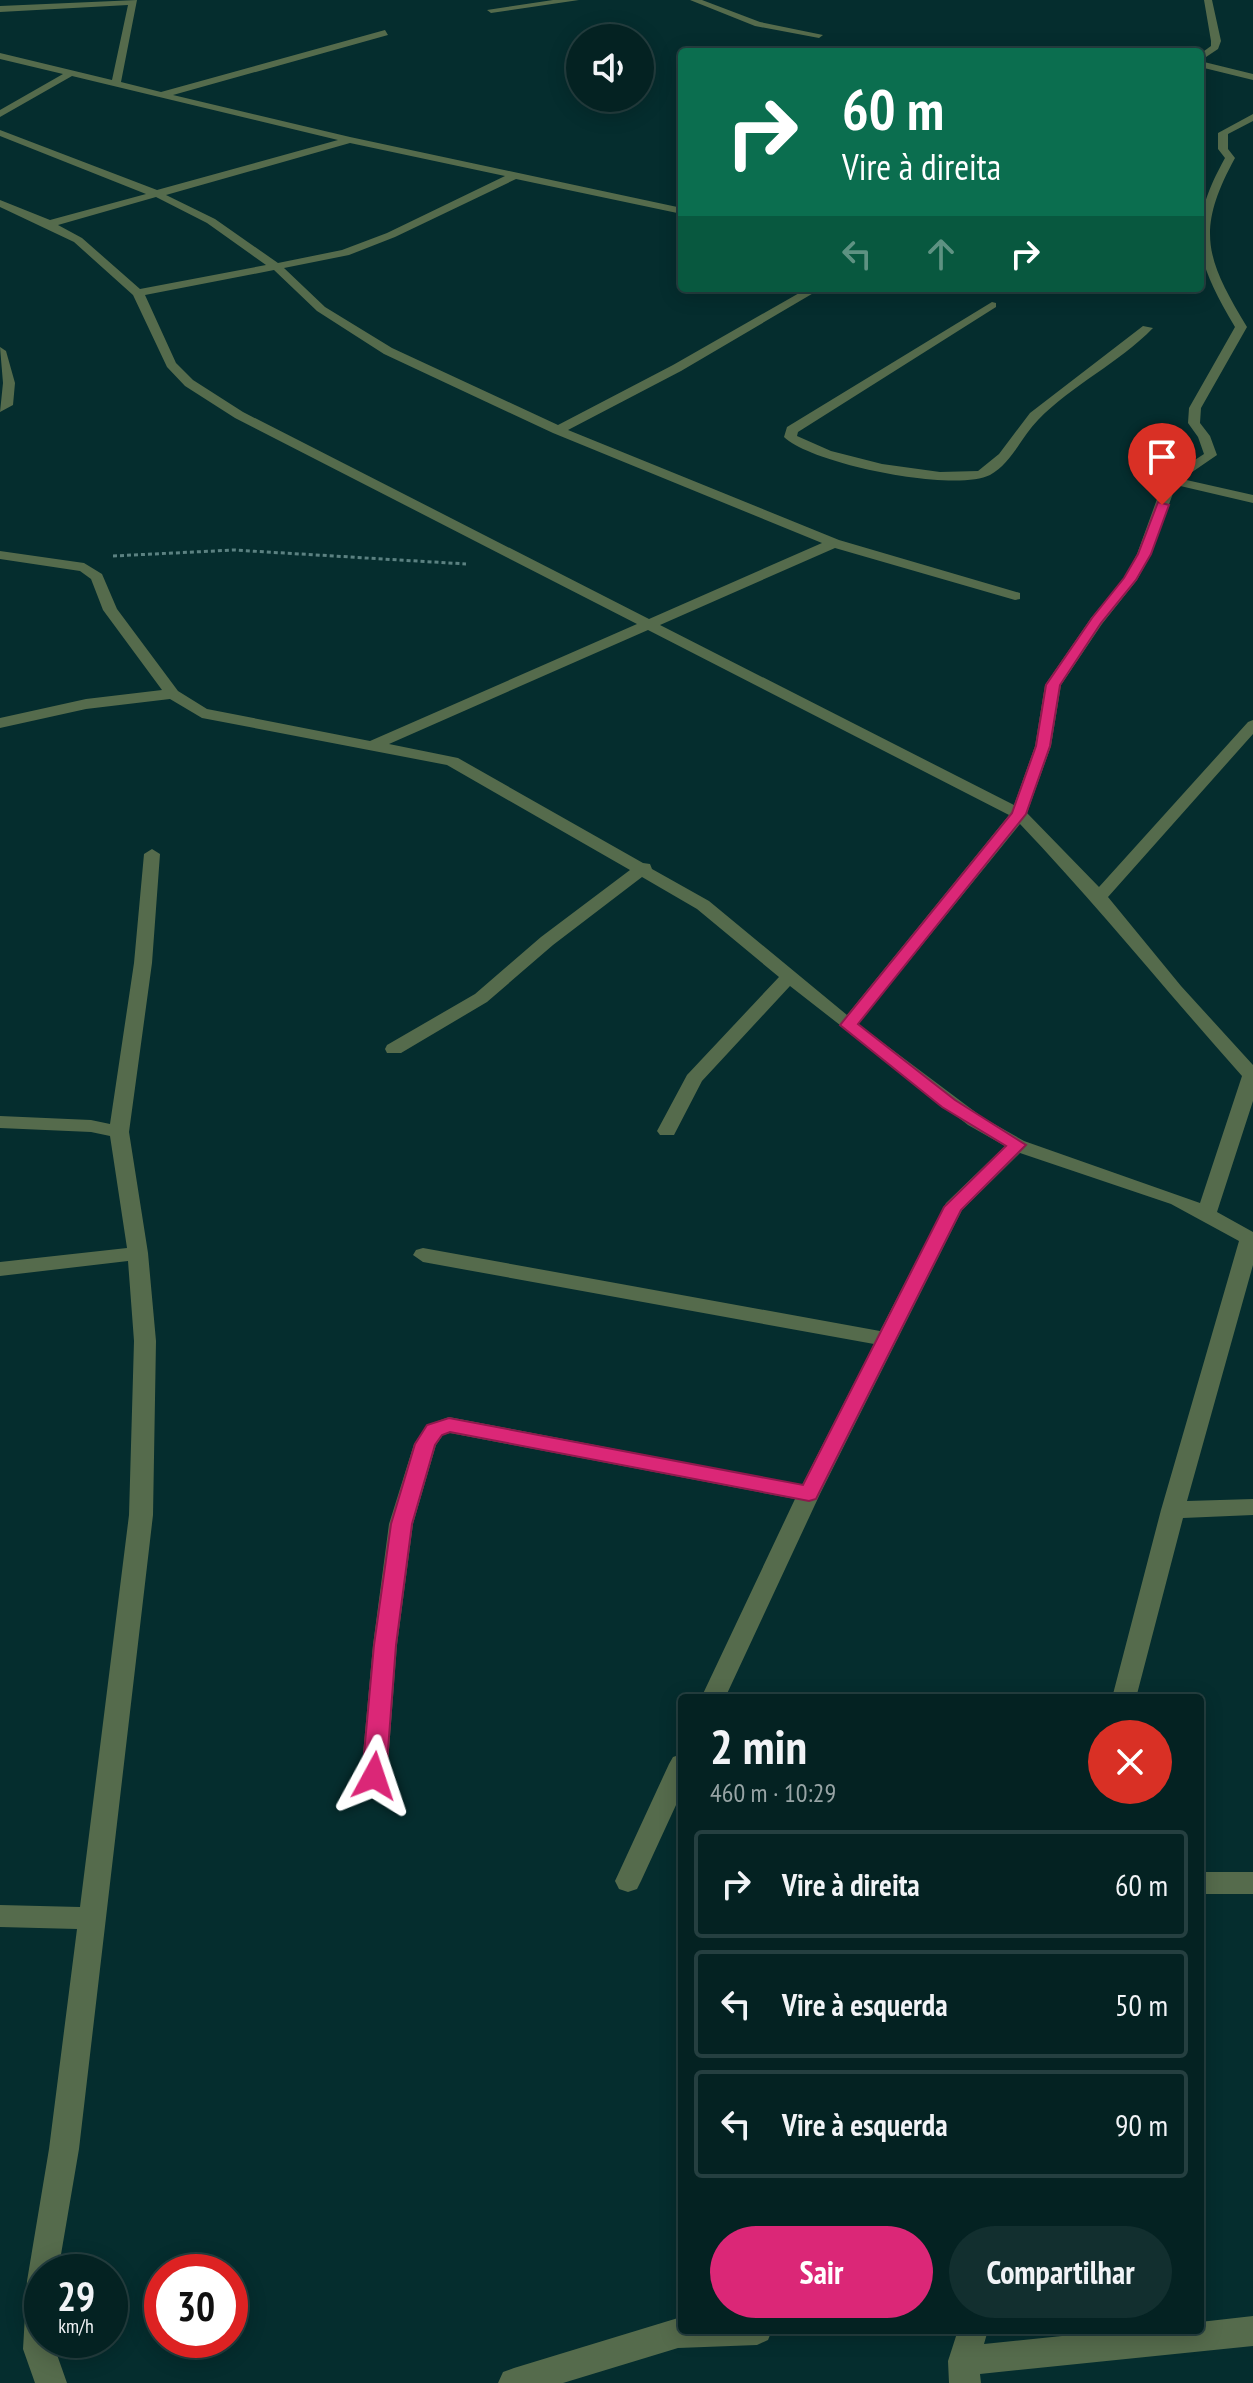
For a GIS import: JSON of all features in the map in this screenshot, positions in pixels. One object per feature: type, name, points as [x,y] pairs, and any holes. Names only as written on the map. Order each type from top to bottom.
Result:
[{"type":"street","points":[[491,10],[575,0]]},
{"type":"street","points":[[694,0],[758,24],[819,35]]},
{"type":"street","points":[[1204,57],[1215,47],[1216,41],[1208,0]]},
{"type":"street","points":[[0,9],[133,1],[132,27],[120,56],[116,83]]},
{"type":"street","points":[[164,94],[385,33]]},
{"type":"street","points":[[0,56],[350,140],[678,210]]},
{"type":"street","points":[[1204,62],[1253,77]]},
{"type":"street","points":[[0,114],[71,73]]},
{"type":"street","points":[[1204,224],[1214,178],[1230,158],[1223,149],[1223,133],[1253,117]]},
{"type":"street","points":[[0,133],[157,194],[211,221],[278,268],[321,309],[388,351],[558,430],[834,543],[1015,596]]},
{"type":"street","points":[[49,224],[350,140]]},
{"type":"street","points":[[138,293],[345,253],[391,235],[513,176]]},
{"type":"street","points":[[0,203],[78,240],[138,293],[171,364],[201,391],[239,415],[1019,814],[1099,897],[1175,990],[1252,1074],[1206,1214]]},
{"type":"street","points":[[848,1025],[1019,814],[1043,746],[1053,685],[1096,621],[1130,580],[1144,554],[1171,480],[1211,455],[1204,436],[1194,423],[1195,408],[1241,327],[1213,280],[1204,242]]},
{"type":"street","points":[[558,430],[677,368],[809,292]]},
{"type":"street","points":[[992,305],[792,430],[790,437],[813,451],[916,475],[959,478],[981,474],[997,465],[1020,430],[1034,416],[1147,328]]},
{"type":"street","points":[[1238,335],[1253,339]]},
{"type":"street","points":[[0,351],[9,383],[7,405],[0,408]]},
{"type":"street","points":[[1171,480],[1253,499]]},
{"type":"street","points":[[371,746],[834,543]]},
{"type":"street","points":[[0,555],[60,561],[84,567],[97,577],[110,610],[173,694],[202,713],[452,761],[644,868],[703,905],[948,1104],[1017,1145],[1178,1200],[1252,1239],[1173,1510],[1125,1694]]},
{"type":"street","points":[[0,723],[49,708],[173,694]]},
{"type":"street","points":[[1099,897],[1253,725]]},
{"type":"street","points":[[46,2254],[64,2149],[141,1515],[145,1341],[138,1253],[119,1132],[143,963],[152,854]]},
{"type":"street","points":[[394,1049],[481,998],[547,941],[644,868]]},
{"type":"street","points":[[667,1131],[694,1079],[789,976]]},
{"type":"street","points":[[0,1122],[91,1126],[119,1132]]},
{"type":"street","points":[[715,1694],[809,1494],[953,1207],[1017,1145]]},
{"type":"street","points":[[0,1269],[138,1253]]},
{"type":"street","points":[[423,1255],[886,1339]]},
{"type":"street","points":[[374,1776],[385,1645],[401,1524],[425,1444],[435,1430],[449,1425],[809,1494]]},
{"type":"street","points":[[1173,1510],[1253,1507]]},
{"type":"street","points":[[628,1881],[678,1773]]},
{"type":"street","points":[[1204,1883],[1253,1883]]},
{"type":"street","points":[[0,1916],[92,1918]]},
{"type":"street","points":[[972,2334],[964,2372],[1253,2331]]},
{"type":"street","points":[[514,2383],[678,2333]]},
{"type":"street","points":[[42,2358],[51,2383]]},
{"type":"path","points":[[60,561],[234,550],[474,564]]},
{"type":"route","points":[[374,1776],[385,1645],[401,1524],[425,1444],[435,1430],[449,1425],[809,1494],[953,1207],[1017,1145],[948,1104],[848,1025],[1019,814],[1043,746],[1053,685],[1096,621],[1130,580],[1144,554],[1162,505]]}]
